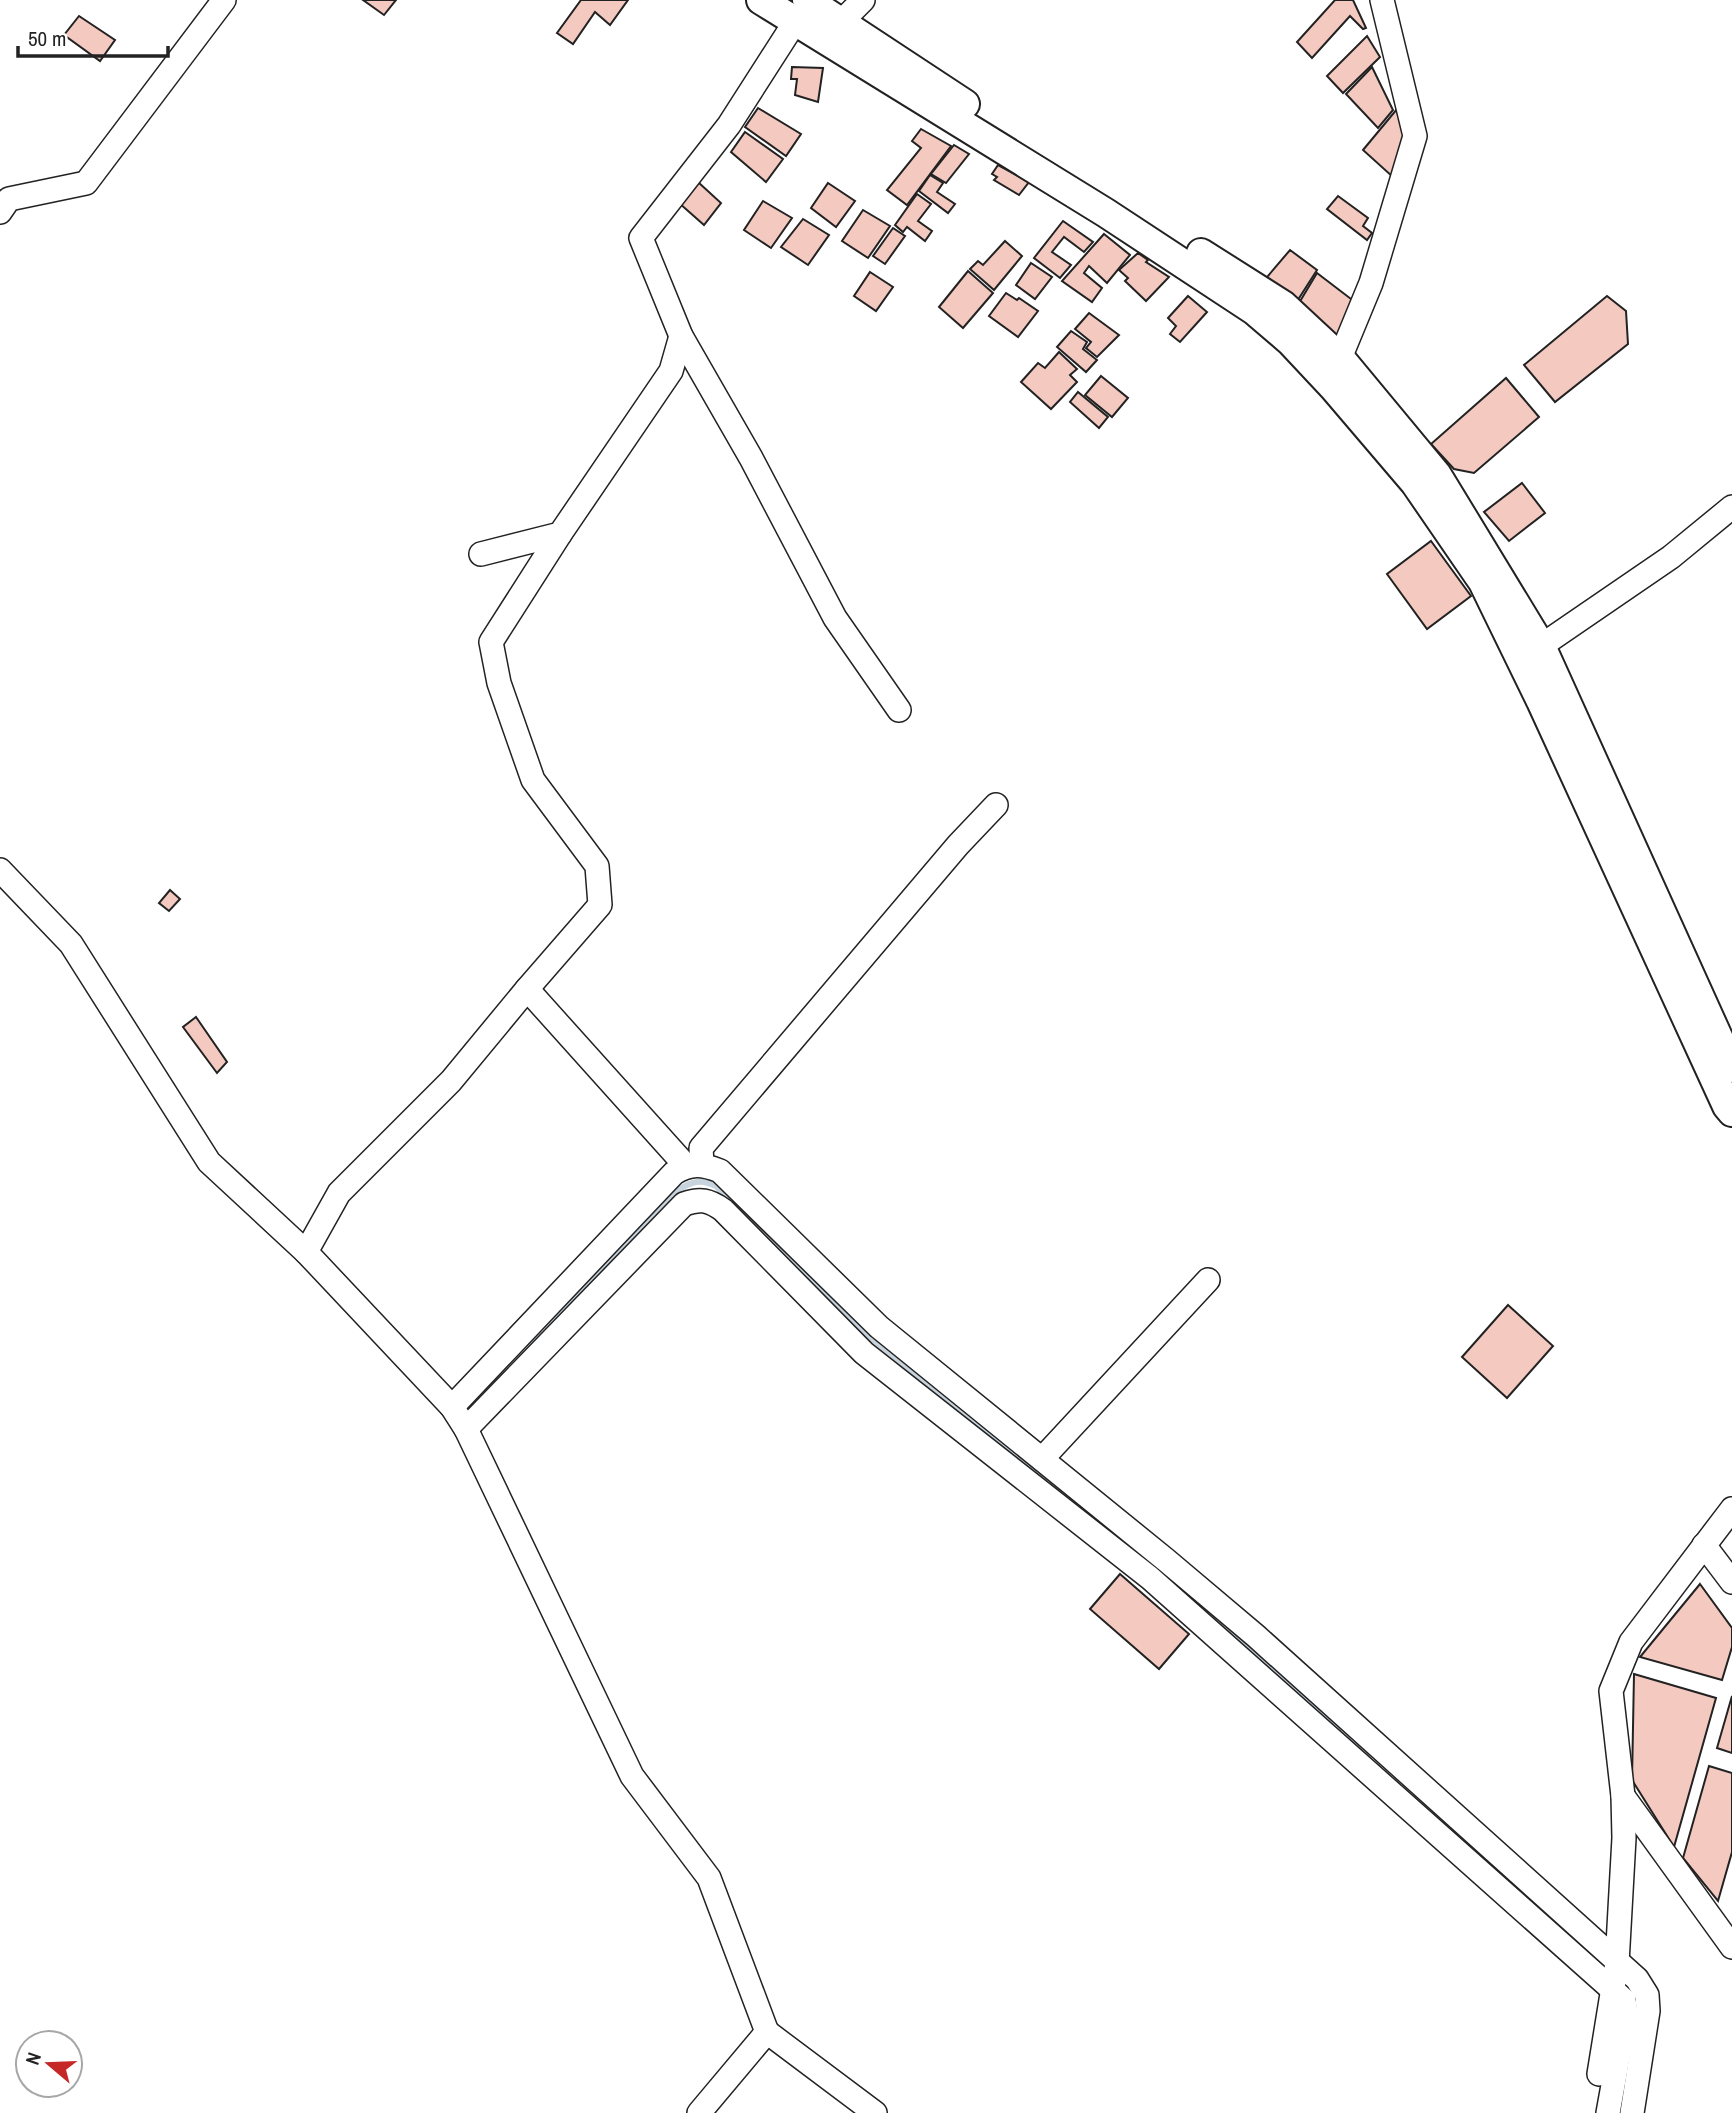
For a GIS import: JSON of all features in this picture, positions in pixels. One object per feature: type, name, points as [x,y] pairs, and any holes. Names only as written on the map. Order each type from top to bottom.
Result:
[{"type":"main road","points":[[761,0],[841,22],[991,121],[1283,305],[1340,358],[1437,475],[1541,646],[1732,1068]]},
{"type":"main road","points":[[801,11],[1255,311],[1290,341],[1334,388],[1415,483],[1483,582],[1732,1112]]},
{"type":"street","points":[[0,212],[9,199],[86,183],[224,0]]},
{"type":"street","points":[[841,22],[863,0]]},
{"type":"street","points":[[1340,358],[1371,283],[1415,136],[1382,0]]},
{"type":"street","points":[[801,11],[729,125],[641,238],[681,336],[751,458],[835,618],[900,710]]},
{"type":"street","points":[[306,1252],[338,1193],[451,1081],[600,905],[597,866],[533,780],[499,683],[491,642],[560,534],[671,372],[681,336]]},
{"type":"street","points":[[1541,646],[1671,557],[1732,507]]},
{"type":"street","points":[[481,554],[560,534]]},
{"type":"street","points":[[452,1407],[674,1173],[694,1165],[701,1148],[958,845],[996,805]]},
{"type":"street","points":[[0,870],[71,944],[209,1162],[306,1252],[452,1407],[466,1429],[632,1776],[709,1878],[767,2032],[875,2113]]},
{"type":"street","points":[[527,989],[694,1165],[720,1171],[879,1327],[1256,1636],[1637,1979],[1647,1995],[1648,2011],[1632,2113]]},
{"type":"street","points":[[466,1429],[684,1204],[697,1199],[711,1201],[864,1353],[1150,1578],[1624,2000],[1626,2013],[1608,2113]]},
{"type":"street","points":[[1042,1459],[1208,1280]]},
{"type":"street","points":[[1592,2113],[1617,1963],[1624,1838],[1623,1796],[1611,1692],[1631,1642],[1732,1509]]},
{"type":"street","points":[[1704,1545],[1732,1583]]},
{"type":"street","points":[[1150,1578],[1166,1560]]},
{"type":"street","points":[[1623,1796],[1732,1947]]},
{"type":"street","points":[[699,2113],[767,2032]]},
{"type":"building","points":[[363,0],[396,0],[384,15]]},
{"type":"building","points":[[581,0],[628,0],[610,25],[595,12],[573,44],[557,33]]},
{"type":"building","points":[[1335,0],[1353,0],[1366,28],[1363,29],[1350,16],[1312,58],[1297,42]]},
{"type":"building","points":[[79,16],[115,40],[100,61],[64,35]]},
{"type":"building","points":[[1367,36],[1380,57],[1343,93],[1327,76]]},
{"type":"building","points":[[792,67],[823,68],[818,102],[795,95],[797,79],[791,79]]},
{"type":"building","points":[[1372,67],[1393,110],[1378,128],[1346,94]]},
{"type":"building","points":[[758,108],[801,134],[786,156],[745,127]]},
{"type":"building","points":[[1397,109],[1407,127],[1394,178],[1363,150]]},
{"type":"building","points":[[921,129],[951,146],[907,205],[887,190],[921,148],[912,141]]},
{"type":"building","points":[[745,132],[783,159],[766,182],[731,152]]},
{"type":"building","points":[[954,145],[969,154],[946,183],[931,174]]},
{"type":"building","points":[[998,165],[1029,182],[1019,195],[994,180],[997,177],[992,174]]},
{"type":"building","points":[[930,175],[943,183],[937,192],[955,204],[948,213],[919,191]]},
{"type":"building","points":[[698,182],[721,203],[704,225],[679,203]]},
{"type":"building","points":[[828,183],[855,201],[836,227],[811,208]]},
{"type":"building","points":[[917,194],[931,204],[918,221],[932,231],[925,241],[907,227],[903,232],[895,225]]},
{"type":"building","points":[[1338,196],[1368,218],[1363,226],[1372,233],[1367,240],[1327,209]]},
{"type":"building","points":[[763,201],[792,218],[771,248],[744,230]]},
{"type":"building","points":[[863,210],[890,226],[868,258],[842,241]]},
{"type":"building","points":[[803,219],[829,235],[808,265],[781,247]]},
{"type":"building","points":[[1063,221],[1093,242],[1084,252],[1064,237],[1052,252],[1071,265],[1060,278],[1034,258]]},
{"type":"building","points":[[893,228],[905,236],[885,264],[873,256]]},
{"type":"building","points":[[1104,234],[1130,255],[1107,283],[1089,266],[1084,273],[1102,288],[1092,302],[1062,281]]},
{"type":"building","points":[[1005,241],[1022,256],[994,290],[970,269],[978,261],[983,265]]},
{"type":"building","points":[[1290,250],[1317,270],[1294,306],[1262,283]]},
{"type":"building","points":[[1138,253],[1148,260],[1146,262],[1169,277],[1146,301],[1125,281],[1128,278],[1119,270]]},
{"type":"building","points":[[1031,263],[1052,277],[1035,299],[1016,285]]},
{"type":"building","points":[[968,271],[993,293],[963,328],[939,307]]},
{"type":"building","points":[[870,272],[893,287],[876,311],[854,296]]},
{"type":"building","points":[[1317,273],[1355,302],[1341,341],[1296,308]]},
{"type":"building","points":[[1006,293],[1038,311],[1018,337],[989,316]]},
{"type":"building","points":[[1188,296],[1207,312],[1180,342],[1170,334],[1176,326],[1168,318]]},
{"type":"building","points":[[1607,296],[1626,311],[1628,344],[1555,402],[1524,365]]},
{"type":"building","points":[[1089,313],[1119,335],[1097,357],[1086,348],[1091,342],[1075,329]]},
{"type":"building","points":[[1071,331],[1087,342],[1083,349],[1097,360],[1086,372],[1057,347]]},
{"type":"building","points":[[1059,352],[1077,369],[1070,375],[1077,382],[1051,409],[1021,382],[1038,363],[1045,368]]},
{"type":"building","points":[[1101,376],[1128,398],[1112,417],[1085,395]]},
{"type":"building","points":[[1506,378],[1539,417],[1474,473],[1454,469],[1431,444]]},
{"type":"building","points":[[1078,392],[1108,417],[1099,428],[1070,402]]},
{"type":"building","points":[[1522,483],[1545,513],[1509,541],[1484,512]]},
{"type":"building","points":[[1431,541],[1471,596],[1427,629],[1387,574]]},
{"type":"building","points":[[170,890],[180,899],[169,911],[159,903]]},
{"type":"building","points":[[196,1017],[227,1062],[217,1073],[183,1027]]},
{"type":"building","points":[[1508,1305],[1553,1346],[1507,1398],[1462,1357]]},
{"type":"building","points":[[1120,1574],[1189,1634],[1159,1669],[1090,1609]]},
{"type":"building","points":[[1700,1584],[1732,1628],[1732,1647],[1722,1680],[1640,1657]]},
{"type":"building","points":[[1634,1674],[1716,1698],[1674,1847],[1632,1780]]},
{"type":"building","points":[[1732,1696],[1732,1753],[1717,1748]]},
{"type":"building","points":[[1709,1766],[1732,1773],[1732,1852],[1718,1901],[1683,1858]]},
{"type":"waterway","points":[[477,1399],[678,1190],[692,1183],[705,1182],[716,1186],[865,1333],[1140,1555]]},
{"type":"waterway","points":[[1173,1582],[1366,1755]]}]
